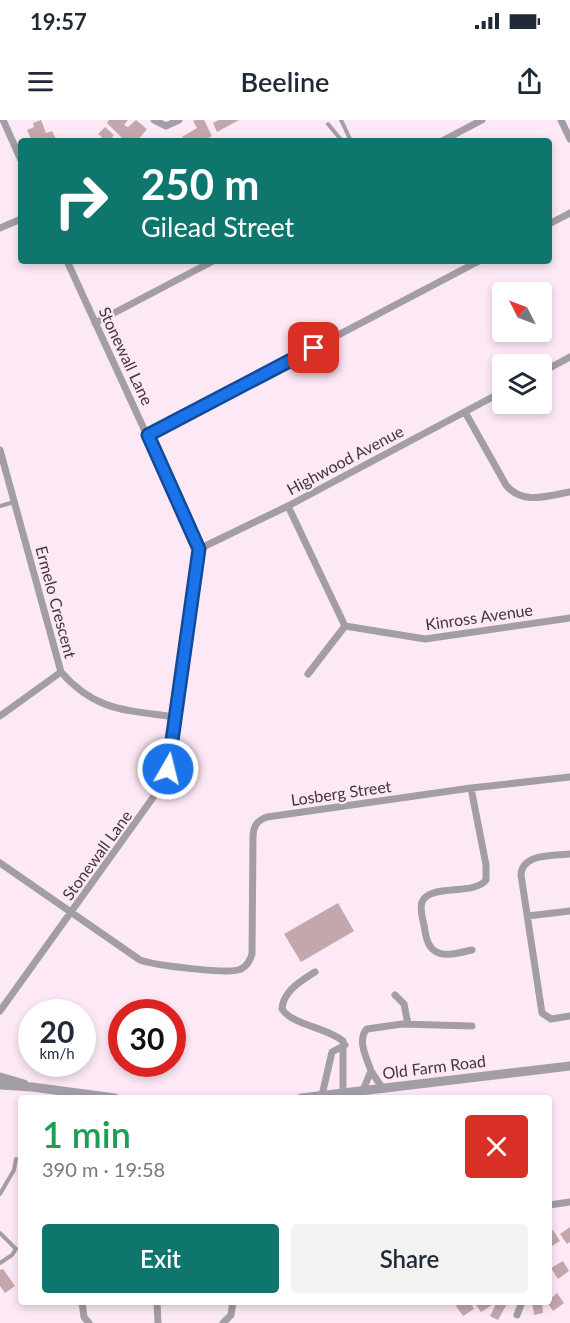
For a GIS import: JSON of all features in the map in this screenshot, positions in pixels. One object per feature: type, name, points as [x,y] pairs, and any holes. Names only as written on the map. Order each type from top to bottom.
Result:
[{"type":"street","points":[[3,120],[18,153]]},
{"type":"street","points":[[154,120],[166,126],[179,120]]},
{"type":"street","points":[[447,138],[482,120]]},
{"type":"street","points":[[561,120],[570,139]]},
{"type":"street","points":[[552,222],[570,213]]},
{"type":"street","points":[[0,228],[18,220]]},
{"type":"street","name":"Stonewall Lane","points":[[0,1011],[162,786],[168,769],[199,549],[68,264]]},
{"type":"street","points":[[95,323],[207,264]]},
{"type":"street","points":[[148,435],[473,264]]},
{"type":"street","points":[[552,367],[570,357]]},
{"type":"street","name":"Highwood Avenue","points":[[199,549],[288,506],[492,397]]},
{"type":"street","points":[[465,412],[506,485],[515,494],[533,498],[570,492]]},
{"type":"street","name":"Ermelo Crescent","points":[[0,450],[61,672],[87,697],[105,705],[176,717]]},
{"type":"street","points":[[288,506],[345,626],[308,674]]},
{"type":"street","name":"Kinross Avenue","points":[[345,626],[425,639],[570,618]]},
{"type":"street","points":[[0,716],[61,672]]},
{"type":"street","name":"Losberg Street","points":[[72,913],[133,956],[148,963],[235,971],[242,969],[249,962],[253,947],[253,831],[259,820],[471,788],[570,777]]},
{"type":"street","points":[[471,788],[486,866],[486,880],[477,886],[431,894],[423,900],[421,908],[427,940],[434,951],[440,954],[472,950]]},
{"type":"street","points":[[570,854],[533,859],[523,866],[521,874],[542,1013],[551,1019],[570,1016]]},
{"type":"street","points":[[0,863],[72,913]]},
{"type":"street","points":[[528,916],[570,911]]},
{"type":"street","points":[[315,972],[293,987],[286,995],[282,1009],[291,1018],[331,1032],[342,1039],[345,1045],[343,1092]]},
{"type":"street","points":[[395,995],[404,1004],[408,1024]]},
{"type":"street","points":[[383,1089],[370,1070],[363,1040],[365,1031],[374,1026],[408,1024],[472,1026]]},
{"type":"street","points":[[322,1095],[332,1052],[345,1045]]},
{"type":"street","name":"Old Farm Road","points":[[322,1095],[570,1066]]},
{"type":"street","points":[[363,1090],[370,1070]]},
{"type":"street","points":[[0,1077],[32,1087],[74,1095]]},
{"type":"street","points":[[0,1085],[32,1087]]},
{"type":"street","points":[[552,1205],[570,1202]]},
{"type":"street","points":[[82,1305],[84,1317],[89,1323]]},
{"type":"street","points":[[157,1305],[158,1323]]},
{"type":"street","points":[[223,1323],[231,1315],[233,1305]]},
{"type":"street","points":[[517,1315],[521,1305]]},
{"type":"lane","points":[[341,120],[350,138]]},
{"type":"lane","points":[[328,124],[340,138]]},
{"type":"lane","points":[[0,506],[15,502]]},
{"type":"lane","points":[[0,1194],[14,1170],[16,1159]]},
{"type":"lane","points":[[0,1233],[16,1249],[12,1255],[0,1263]]},
{"type":"building","points":[[41,120],[46,133],[52,131],[56,138],[31,138],[27,130],[34,127],[33,123]]},
{"type":"building","points":[[109,120],[128,120],[124,125],[128,127],[136,120],[147,129],[140,138],[122,138],[107,123]]},
{"type":"building","points":[[204,120],[212,136],[183,138],[197,128],[193,121]]},
{"type":"building","points":[[219,120],[239,120],[217,132],[213,123]]},
{"type":"building","points":[[105,127],[114,135],[113,138],[100,138],[102,137],[98,134]]},
{"type":"building","points":[[338,903],[354,931],[301,962],[284,934]]},
{"type":"building","points":[[570,1227],[570,1242],[567,1244],[560,1234]]},
{"type":"building","points":[[552,1231],[560,1241],[552,1246]]},
{"type":"building","points":[[563,1261],[569,1271],[558,1279],[552,1267]]},
{"type":"building","points":[[3,1269],[15,1286],[5,1293],[0,1286],[0,1270]]},
{"type":"building","points":[[557,1293],[564,1303],[553,1311],[549,1305],[552,1305],[552,1298]]},
{"type":"building","points":[[472,1305],[474,1309],[463,1316],[456,1306]]},
{"type":"building","points":[[476,1305],[492,1305],[481,1312]]},
{"type":"building","points":[[496,1305],[506,1305],[498,1320],[490,1316]]},
{"type":"building","points":[[532,1305],[542,1305],[543,1313],[534,1315]]},
{"type":"route","points":[[168,769],[199,549],[148,435],[314,348]]}]
